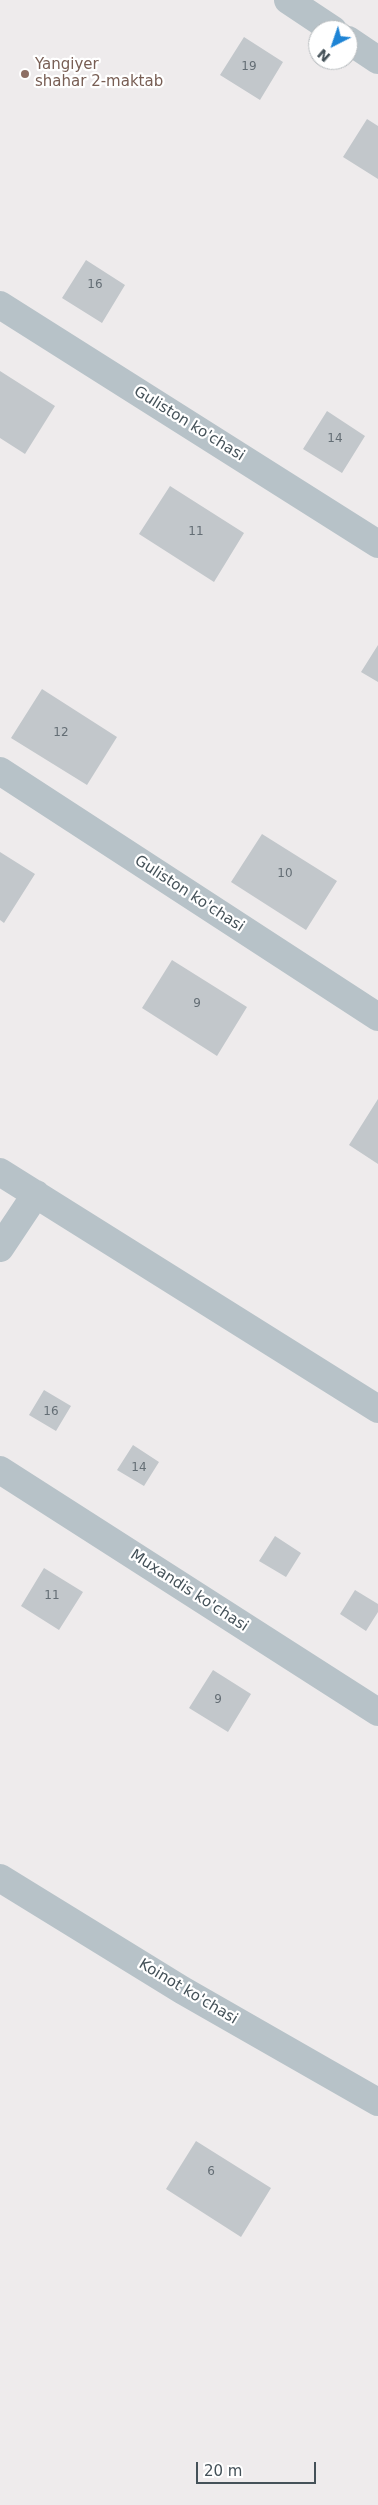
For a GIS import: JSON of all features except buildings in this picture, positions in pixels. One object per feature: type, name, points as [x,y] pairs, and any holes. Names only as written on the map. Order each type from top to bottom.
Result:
[{"type":"street","points":[[288,0],[318,20]]},
{"type":"street","points":[[358,47],[378,60]]},
{"type":"street","name":"Guliston ko'chasi","points":[[0,305],[378,544]]},
{"type":"street","name":"Guliston ko'chasi","points":[[0,771],[378,1017]]},
{"type":"street","points":[[0,1172],[378,1409]]},
{"type":"street","points":[[0,1248],[36,1194]]},
{"type":"street","name":"Muxandis ko'chasi","points":[[0,1470],[378,1712]]},
{"type":"street","name":"Koinot ko'chasi","points":[[0,1878],[182,1990],[378,2102]]},
{"type":"place","name":"Yangiyer shahar 2-maktab","points":[[25,74]]}]
